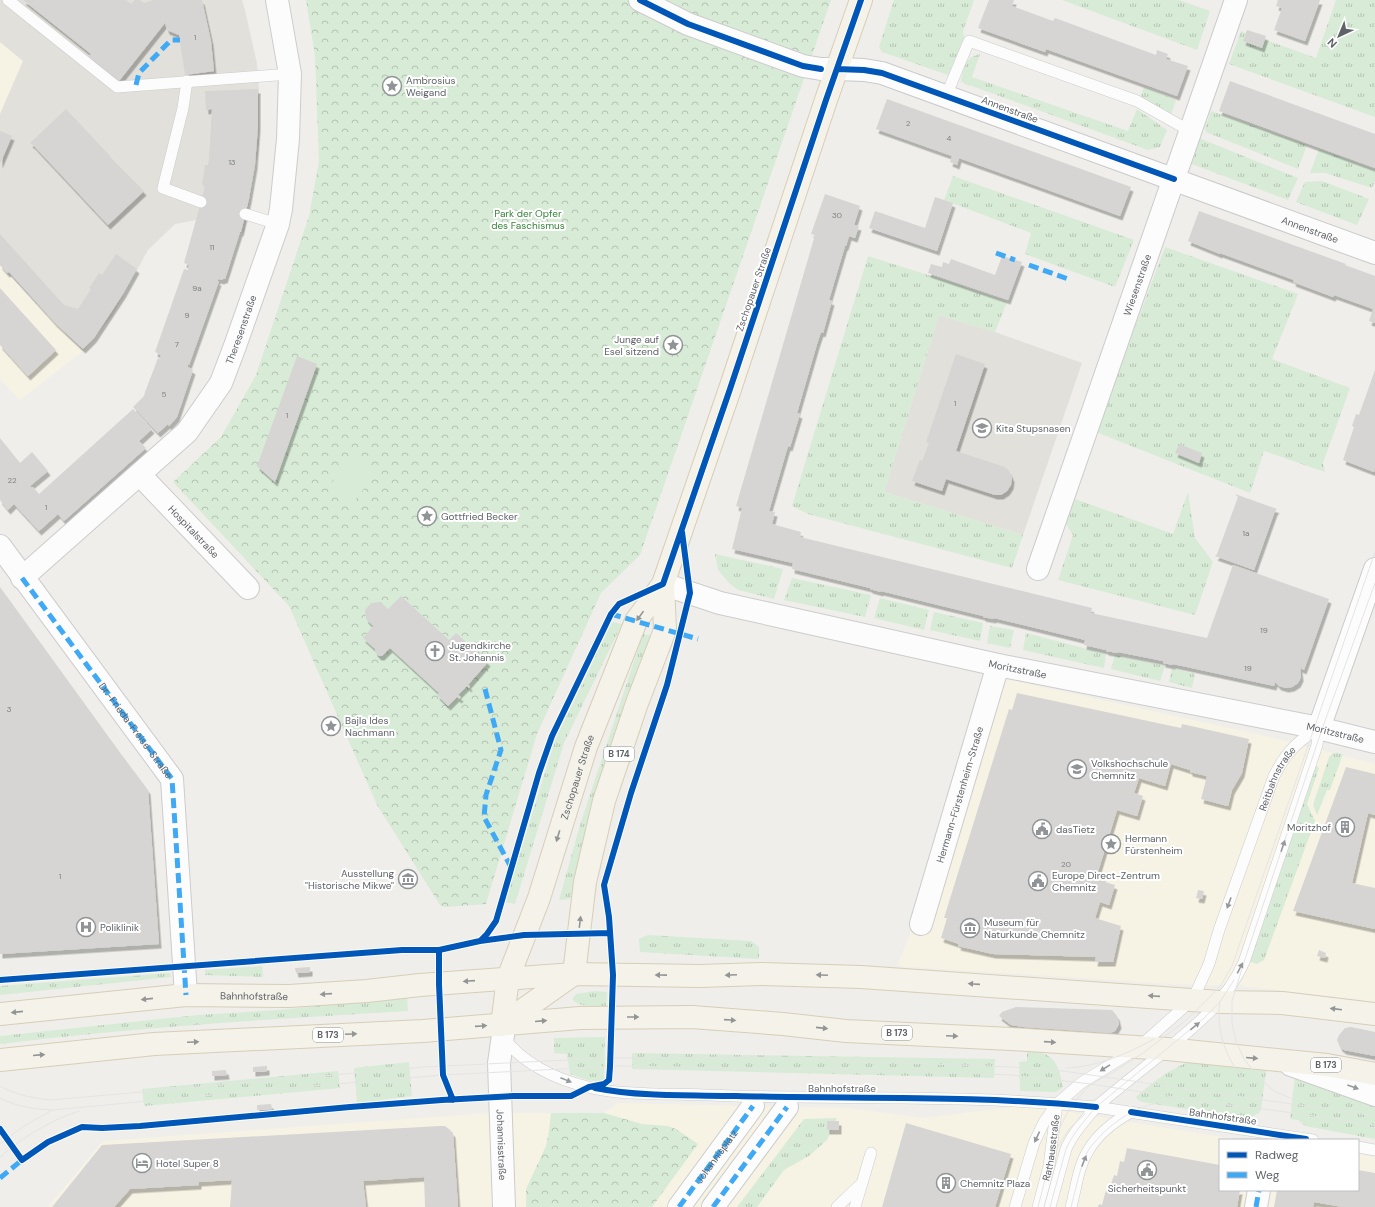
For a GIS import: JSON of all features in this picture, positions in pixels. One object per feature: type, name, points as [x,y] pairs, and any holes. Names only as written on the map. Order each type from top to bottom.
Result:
[{"type":"main road","name":"Zschopauer Straße","points":[[503,1030],[508,978],[539,898],[586,747],[636,621],[663,584],[861,0]]},
{"type":"main road","name":"Zschopauer Straße","points":[[574,974],[585,882],[604,801],[636,703],[665,630],[663,584]]},
{"type":"main road","name":"Bahnhofstraße","points":[[0,1014],[186,995],[289,996],[574,974],[700,976],[761,974],[861,977],[1220,1002],[1282,1003],[1375,1014]]},
{"type":"main road","points":[[503,1030],[537,1001],[574,974]]},
{"type":"main road","points":[[508,978],[537,1001],[580,1018]]},
{"type":"main road","name":"B 173","points":[[0,1060],[154,1044],[423,1031],[503,1030],[580,1018],[692,1017],[783,1024],[846,1031],[1011,1039],[1168,1049],[1326,1065],[1375,1074]]},
{"type":"street","name":"Theresenstraße","points":[[22,578],[187,432],[221,382],[278,224],[281,209],[288,139],[290,74],[277,0]]},
{"type":"street","points":[[640,0],[688,24],[803,66],[821,69],[837,69]]},
{"type":"street","name":"Wiesenstraße","points":[[1038,569],[1236,0]]},
{"type":"street","name":"Annenstraße","points":[[837,69],[864,70],[882,73],[1375,253]]},
{"type":"street","name":"Hospitalstraße","points":[[140,475],[248,588]]},
{"type":"street","name":"Dr.-Frieda-Freise-Straße","points":[[0,546],[22,578],[172,779],[186,995]]},
{"type":"street","points":[[1319,728],[1375,569]]},
{"type":"street","name":"Moritzstraße","points":[[663,584],[720,603],[998,665],[1319,728],[1375,742]]},
{"type":"street","name":"Hermann-Fürstenheim-Straße","points":[[921,924],[998,665]]},
{"type":"street","name":"Johannisstraße","points":[[503,1030],[499,1063],[504,1207]]},
{"type":"street","points":[[1277,1060],[1375,1095]]},
{"type":"street","name":"Johannisplatz","points":[[679,1207],[752,1106]]},
{"type":"street","points":[[713,1207],[786,1107]]},
{"type":"street","points":[[1256,1207],[1259,1191]]},
{"type":"lane","points":[[8,0],[117,87],[290,74]]},
{"type":"lane","points":[[946,96],[969,41],[1137,101],[1190,131]]},
{"type":"lane","points":[[187,81],[183,108],[163,188],[201,202]]},
{"type":"lane","points":[[245,214],[278,224]]},
{"type":"lane","name":"Zschopauer Straße","points":[[585,882],[594,869],[661,660],[665,630]]},
{"type":"lane","name":"Reitbahnstraße","points":[[1193,999],[1209,964],[1219,930],[1274,776],[1283,759],[1295,745],[1319,728]]},
{"type":"lane","name":"Rathausstraße","points":[[1050,1207],[1066,1149],[1070,1140],[1096,1107],[1203,1020],[1220,1002],[1232,984],[1244,962],[1317,745],[1319,728]]},
{"type":"lane","points":[[1057,1104],[1081,1083],[1138,1048],[1193,999]]},
{"type":"lane","name":"Bahnhofstraße","points":[[503,1030],[519,1054],[528,1062],[575,1084],[619,1092],[802,1098],[990,1099],[1096,1107],[1306,1139]]},
{"type":"lane","name":"Rathausstraße","points":[[1015,1207],[1034,1143],[1044,1122],[1057,1104]]},
{"type":"lane","name":"Rathausstraße","points":[[1038,1207],[1049,1166],[1057,1104]]},
{"type":"lane","points":[[1072,1202],[1087,1152],[1109,1128],[1131,1112]]},
{"type":"lane","points":[[1359,1147],[1375,1150]]},
{"type":"lane","points":[[854,1207],[871,1153]]},
{"type":"lane","points":[[837,1207],[861,1184]]},
{"type":"shaded area","points":[[0,0],[242,0],[245,10],[257,64],[259,90],[259,145],[244,233],[196,220],[175,224],[148,250],[112,316],[83,351],[0,265],[0,114],[23,61],[0,42]]},
{"type":"shaded area","points":[[0,42],[23,61],[0,114]]},
{"type":"shaded area","points":[[0,265],[83,351],[20,400],[0,379]]},
{"type":"shaded area","name":"Kita Stupsnasen","points":[[939,315],[995,332],[1082,363],[1023,535],[884,492]]},
{"type":"shaded area","points":[[988,675],[1266,736],[1375,764],[1375,1003],[1356,999],[1241,986],[1171,984],[897,966],[909,937]]},
{"type":"shaded area","points":[[618,1103],[848,1108],[924,1118],[1028,1105],[1233,1139],[1219,1139],[1219,1191],[1359,1191],[1359,1154],[1375,1157],[1375,1207],[48,1207],[103,1141],[491,1113],[604,1113]]},
{"type":"green space","name":"Park der Opfer des Faschismus","points":[[306,0],[831,0],[640,555],[601,593],[537,734],[486,904],[445,907],[440,905],[377,805],[289,606],[173,482],[221,437],[256,375],[309,216],[319,161],[315,56]]},
{"type":"green space","points":[[894,0],[974,0],[963,31],[964,38],[948,75],[882,52],[879,47]]},
{"type":"green space","points":[[1062,0],[1179,0],[1210,11],[1197,50]]},
{"type":"green space","points":[[1336,0],[1375,0],[1375,117],[1229,64],[1241,31],[1316,58]]},
{"type":"green space","points":[[980,54],[972,77],[1128,131],[1137,109],[1167,130],[1160,147],[1148,150],[961,82],[967,61],[970,58]]},
{"type":"green space","points":[[1144,87],[1176,100],[1170,117],[1140,98]]},
{"type":"green space","points":[[1211,111],[1307,145],[1298,169],[1206,132],[1205,128]]},
{"type":"green space","points":[[1199,138],[1298,178],[1288,200],[1189,163]]},
{"type":"green space","points":[[1319,149],[1375,170],[1375,181],[1372,188],[1325,173],[1310,173]]},
{"type":"green space","points":[[953,176],[1134,240],[1115,287],[1025,254],[1031,233],[944,200]]},
{"type":"green space","points":[[1322,181],[1369,199],[1357,225],[1296,202],[1305,182]]},
{"type":"green space","points":[[1165,247],[1298,294],[1272,359],[1350,388],[1323,463],[1325,472],[1264,451],[1250,493],[1096,432]]},
{"type":"green space","points":[[868,256],[1007,302],[995,332],[939,315],[884,492],[1023,535],[1012,568],[808,514],[792,506]]},
{"type":"green space","points":[[353,457],[375,475],[351,505],[328,487]]},
{"type":"green space","points":[[1188,492],[1195,538],[1213,562],[1195,615],[1058,580],[1073,535],[1066,524],[1075,499],[1173,534]]},
{"type":"green space","points":[[715,554],[783,569],[774,599],[738,590],[729,583],[718,570]]},
{"type":"green space","points":[[792,578],[871,595],[865,617],[784,600]]},
{"type":"green space","points":[[880,598],[929,610],[924,630],[874,618]]},
{"type":"green space","points":[[934,612],[983,623],[980,641],[930,630]]},
{"type":"green space","points":[[612,622],[622,624],[564,743],[515,904],[505,902],[555,740]]},
{"type":"green space","points":[[990,626],[1014,630],[1010,648],[987,643]]},
{"type":"green space","points":[[1026,633],[1106,654],[1104,668],[1023,650]]},
{"type":"green space","points":[[643,634],[653,636],[620,730],[570,899],[559,900],[580,825]]},
{"type":"green space","points":[[1115,655],[1165,666],[1160,681],[1111,669]]},
{"type":"green space","points":[[1172,668],[1195,674],[1192,688],[1169,682]]},
{"type":"green space","points":[[1333,753],[1343,754],[1330,790],[1327,790],[1317,815],[1313,805],[1329,757]]},
{"type":"green space","points":[[1314,763],[1319,768],[1307,804],[1315,821],[1264,960],[1257,964],[1248,961]]},
{"type":"green space","points":[[648,935],[751,941],[759,947],[759,959],[640,952],[639,939]]},
{"type":"green space","points":[[262,966],[263,977],[205,975],[205,970]]},
{"type":"green space","points":[[170,973],[171,977],[0,995],[0,986]]},
{"type":"green space","points":[[595,991],[607,992],[606,1006],[583,1005],[572,999],[576,994]]},
{"type":"green space","points":[[407,997],[408,1011],[153,1028],[0,1044],[0,1036],[198,1015],[279,1010]]},
{"type":"green space","points":[[605,1037],[604,1082],[588,1080],[570,1074],[567,1054],[554,1053],[554,1038]]},
{"type":"green space","points":[[1027,1051],[1049,1056],[1053,1060],[1057,1065],[1063,1087],[1056,1092],[1020,1091],[1019,1062],[1027,1061]]},
{"type":"green space","points":[[632,1053],[995,1059],[994,1078],[632,1069]]},
{"type":"green space","points":[[409,1062],[412,1096],[357,1103],[354,1068]]},
{"type":"green space","points":[[1188,1062],[1266,1071],[1261,1109],[1259,1113],[1248,1119],[1142,1102],[1138,1100],[1136,1097],[1154,1082],[1173,1069]]},
{"type":"green space","points":[[338,1071],[340,1088],[144,1106],[142,1089]]},
{"type":"green space","points":[[1295,1075],[1375,1099],[1375,1139],[1305,1126],[1298,1120],[1290,1119]]},
{"type":"green space","points":[[551,1113],[604,1113],[642,1124],[668,1126],[676,1129],[698,1144],[652,1207],[526,1207],[526,1189],[546,1146]]},
{"type":"green space","points":[[837,1118],[827,1140],[809,1156],[784,1170],[757,1207],[737,1207],[804,1119]]},
{"type":"building","points":[[23,0],[126,0],[131,4],[135,0],[140,0],[144,3],[153,0],[202,0],[211,41],[214,71],[185,75],[179,35],[167,30],[165,23],[119,81],[89,57],[91,54]]},
{"type":"building","points":[[989,0],[1014,0],[1012,6],[1053,21],[1055,18],[1156,55],[1157,50],[1168,54],[1166,59],[1188,66],[1177,96],[1046,49],[1045,52],[978,28]]},
{"type":"building","points":[[1278,0],[1320,0],[1305,41],[1274,30],[1282,8],[1276,6]]},
{"type":"building","points":[[1247,30],[1266,36],[1262,48],[1243,41]]},
{"type":"building","points":[[1230,81],[1375,134],[1375,168],[1219,111]]},
{"type":"building","points":[[258,89],[258,126],[255,165],[241,232],[225,279],[218,279],[217,281],[219,281],[189,365],[188,364],[188,367],[193,370],[177,417],[169,426],[168,424],[158,433],[133,407],[144,396],[158,358],[160,359],[161,355],[155,352],[184,269],[188,270],[189,265],[184,263],[205,186],[202,185],[205,165],[208,165],[209,159],[212,109],[206,110],[205,91]]},
{"type":"building","points":[[887,99],[1131,187],[1120,216],[959,158],[957,165],[950,162],[952,156],[876,129]]},
{"type":"building","points":[[66,109],[110,157],[144,191],[108,225],[30,143]]},
{"type":"building","points":[[0,131],[12,136],[0,164]]},
{"type":"building","points":[[825,194],[860,206],[854,225],[859,226],[855,238],[849,236],[829,300],[832,301],[823,333],[821,332],[817,344],[797,413],[800,414],[790,447],[788,446],[769,511],[775,512],[772,524],[801,532],[800,537],[1092,608],[1091,613],[1207,638],[1233,565],[1329,599],[1304,670],[1300,668],[1301,677],[1298,683],[1292,687],[1286,688],[1279,686],[1275,682],[1274,686],[1163,663],[1163,661],[1106,651],[1084,645],[1085,640],[881,592],[792,569],[793,563],[732,549],[742,508],[736,506],[815,235],[811,234]]},
{"type":"building","points":[[935,197],[953,203],[937,251],[869,228],[875,211],[925,228]]},
{"type":"building","points":[[1199,211],[1346,264],[1345,265],[1375,276],[1375,323],[1369,321],[1373,309],[1334,295],[1333,297],[1293,282],[1294,280],[1188,241]]},
{"type":"building","points":[[0,234],[64,305],[78,309],[99,273],[102,275],[116,254],[137,269],[123,294],[94,338],[83,349],[55,323],[9,272],[7,273],[0,265]]},
{"type":"building","points":[[1002,256],[1022,262],[1008,300],[928,273],[931,264],[942,267],[943,262],[949,264],[951,259],[995,275]]},
{"type":"building","points":[[0,288],[56,350],[28,376],[0,345]]},
{"type":"building","points":[[956,354],[985,364],[956,451],[1005,467],[1009,471],[1012,478],[1011,485],[1007,491],[1001,495],[995,495],[946,479],[942,491],[912,481],[920,460],[922,461],[929,443],[926,442]]},
{"type":"building","points":[[297,356],[317,364],[275,482],[257,466]]},
{"type":"building","points":[[1375,370],[1374,472],[1343,460],[1354,427],[1352,426],[1356,414],[1359,415]]},
{"type":"building","points":[[133,409],[152,429],[139,441],[146,448],[64,521],[58,514],[39,531],[14,504],[8,510],[0,500],[0,438],[20,463],[32,452],[48,471],[30,486],[32,488],[33,487],[39,494]]},
{"type":"building","points":[[1179,444],[1202,453],[1199,463],[1175,453]]},
{"type":"building","points":[[1235,494],[1277,509],[1254,570],[1215,556],[1238,497]]},
{"type":"building","points":[[0,587],[148,790],[159,944],[0,954]]},
{"type":"building","name":"Jugendkirche St. Johannis","points":[[401,596],[449,640],[456,633],[474,649],[476,647],[477,649],[475,650],[488,662],[468,685],[470,686],[469,688],[467,686],[458,695],[461,697],[459,699],[457,697],[448,706],[437,695],[439,693],[390,648],[382,656],[379,656],[375,652],[375,649],[363,638],[373,626],[366,619],[365,610],[371,603],[381,602],[388,609]]},
{"type":"building","name":"dasTietz","points":[[1017,693],[1181,728],[1182,724],[1249,739],[1242,773],[1232,790],[1228,806],[1201,799],[1207,776],[1190,772],[1190,770],[1171,764],[1165,786],[1139,778],[1134,793],[1143,796],[1137,816],[1117,810],[1097,875],[1103,876],[1102,881],[1115,885],[1109,905],[1100,902],[1095,918],[1121,926],[1113,962],[1095,962],[1096,957],[993,954],[958,946],[959,944],[941,938],[947,918],[944,918],[1009,709],[1012,710]]},
{"type":"building","name":"Moritzhof","points":[[1346,767],[1375,774],[1375,815],[1368,813],[1352,883],[1375,888],[1375,929],[1293,911]]},
{"type":"building","points":[[1198,890],[1204,891],[1202,899],[1196,898]]},
{"type":"building","points":[[1319,950],[1326,953],[1325,958],[1317,956]]},
{"type":"building","points":[[310,967],[310,972],[296,973],[295,968]]},
{"type":"building","points":[[1016,1007],[1112,1010],[1117,1016],[1119,1024],[1115,1031],[1110,1033],[1024,1027],[1011,1025],[999,1016],[1002,1012]]},
{"type":"building","points":[[1351,1027],[1375,1032],[1375,1056],[1344,1050],[1340,1047],[1337,1040],[1339,1035],[1345,1028]]},
{"type":"building","points":[[267,1066],[267,1071],[253,1072],[253,1067]]},
{"type":"building","points":[[226,1070],[227,1075],[212,1076],[212,1071]]},
{"type":"building","points":[[271,1104],[272,1109],[257,1110],[257,1105]]},
{"type":"building","points":[[827,1121],[839,1121],[839,1130],[827,1130]]},
{"type":"building","name":"Chemnitz Plaza","points":[[906,1123],[1011,1154],[995,1207],[882,1207]]},
{"type":"building","points":[[445,1126],[453,1133],[458,1207],[425,1207],[424,1177],[363,1181],[366,1207],[230,1207],[232,1180],[199,1182],[199,1185],[130,1189],[114,1207],[52,1207],[102,1145]]},
{"type":"building","points":[[1127,1148],[1219,1165],[1219,1191],[1240,1191],[1237,1207],[1098,1207],[1099,1204],[1102,1205],[1106,1190],[1109,1190],[1114,1175],[1117,1176],[1120,1161],[1124,1162]]},
{"type":"building","points":[[1359,1170],[1375,1173],[1375,1207],[1343,1207],[1314,1202],[1313,1207],[1274,1207],[1277,1191],[1359,1191]]},
{"type":"tram line","points":[[1038,1207],[1055,1140],[1072,1104],[1091,1084],[1112,1073],[1143,1053],[1185,1021],[1221,985],[1232,966],[1375,552]]},
{"type":"tram line","points":[[1297,1101],[1274,1091],[1257,1076],[1244,1059],[1236,1041],[1232,1024],[1232,1001],[1321,732],[1375,583]]},
{"type":"tram line","points":[[1050,1207],[1066,1149],[1072,1138],[1096,1107],[1203,1019],[1220,1002],[1234,980]]},
{"type":"tram line","points":[[1220,1001],[1220,1029],[1228,1056],[1243,1079],[1263,1100]]},
{"type":"tram line","points":[[1066,1068],[1089,1065],[1112,1059],[1154,1039]]},
{"type":"tram line","points":[[0,1086],[24,1096],[51,1100],[424,1067],[610,1058],[746,1057],[1011,1067],[1063,1071],[1375,1116]]},
{"type":"tram line","points":[[0,1098],[13,1104],[25,1107],[53,1110],[443,1075],[620,1066],[903,1071],[1011,1075],[1091,1084],[1211,1103],[1375,1125]]},
{"type":"tram line","points":[[1071,1207],[1084,1159],[1090,1148],[1102,1134],[1126,1115],[1134,1111],[1153,1104],[1173,1101]]},
{"type":"tram line","points":[[0,1144],[24,1126],[51,1111]]},
{"type":"tram line","points":[[0,1157],[37,1130],[79,1111]]},
{"type":"tram line","points":[[1057,1148],[1069,1129],[1085,1114]]},
{"type":"marked path","points":[[136,85],[139,73],[171,40],[180,40]]},
{"type":"marked path","points":[[996,253],[1015,260]]},
{"type":"marked path","points":[[1029,265],[1068,279]]},
{"type":"marked path","points":[[22,578],[172,779],[186,995]]},
{"type":"marked path","points":[[611,614],[698,639]]},
{"type":"marked path","points":[[485,689],[501,750],[486,795],[484,817],[512,869]]},
{"type":"marked path","points":[[679,1207],[753,1106]]},
{"type":"marked path","points":[[713,1207],[787,1107]]},
{"type":"marked path","points":[[0,1178],[22,1160]]},
{"type":"marked path","points":[[1256,1207],[1259,1191]]},
{"type":"cycle path","points":[[640,0],[688,24],[803,66],[821,69]]},
{"type":"cycle path","points":[[0,980],[402,950],[439,950],[480,941],[487,934],[496,921],[539,773],[552,736],[611,614],[619,604],[663,584],[861,0]]},
{"type":"cycle path","points":[[837,69],[864,70],[882,73],[1174,179]]},
{"type":"cycle path","points":[[0,1129],[22,1160],[48,1142],[82,1127],[102,1128],[140,1126],[442,1100],[514,1096],[571,1096],[589,1087],[604,1084],[609,1080],[613,975],[609,917],[604,885],[631,793],[667,685],[690,593],[682,532]]},
{"type":"cycle path","points":[[480,941],[524,935],[610,933]]},
{"type":"cycle path","points":[[439,950],[443,1075],[453,1100]]},
{"type":"cycle path","points":[[595,1088],[630,1093],[665,1095],[961,1099],[1051,1103],[1096,1107]]},
{"type":"cycle path","points":[[1131,1112],[1306,1139]]},
{"type":"place","name":"Ambrosius Weigand","points":[[392,86]]},
{"type":"place","name":"Junge auf Esel sitzend","points":[[673,345]]},
{"type":"place","name":"Kita Stupsnasen","points":[[982,428]]},
{"type":"place","name":"Gottfried Becker","points":[[427,516]]},
{"type":"place","name":"Jugendkirche St. Johannis","points":[[435,651]]},
{"type":"place","name":"Bajla Ides Nachmann","points":[[331,726]]},
{"type":"place","name":"Volkshochschule Chemnitz","points":[[1077,769]]},
{"type":"place","name":"Moritzhof","points":[[1345,827]]},
{"type":"place","name":"dasTietz","points":[[1042,829]]},
{"type":"place","name":"Hermann Fürstenheim","points":[[1111,844]]},
{"type":"place","name":"Ausstellung \"Historische Mikwe\"","points":[[408,879]]},
{"type":"place","name":"Europe Direct-Zentrum Chemnitz","points":[[1038,881]]},
{"type":"place","name":"Poliklinik","points":[[86,927]]},
{"type":"place","name":"Museum für Naturkunde Chemnitz","points":[[970,928]]},
{"type":"place","name":"Hotel Super 8","points":[[142,1163]]},
{"type":"place","name":"Sicherheitspunkt","points":[[1147,1170]]},
{"type":"place","name":"Chemnitz Plaza","points":[[946,1183]]}]
